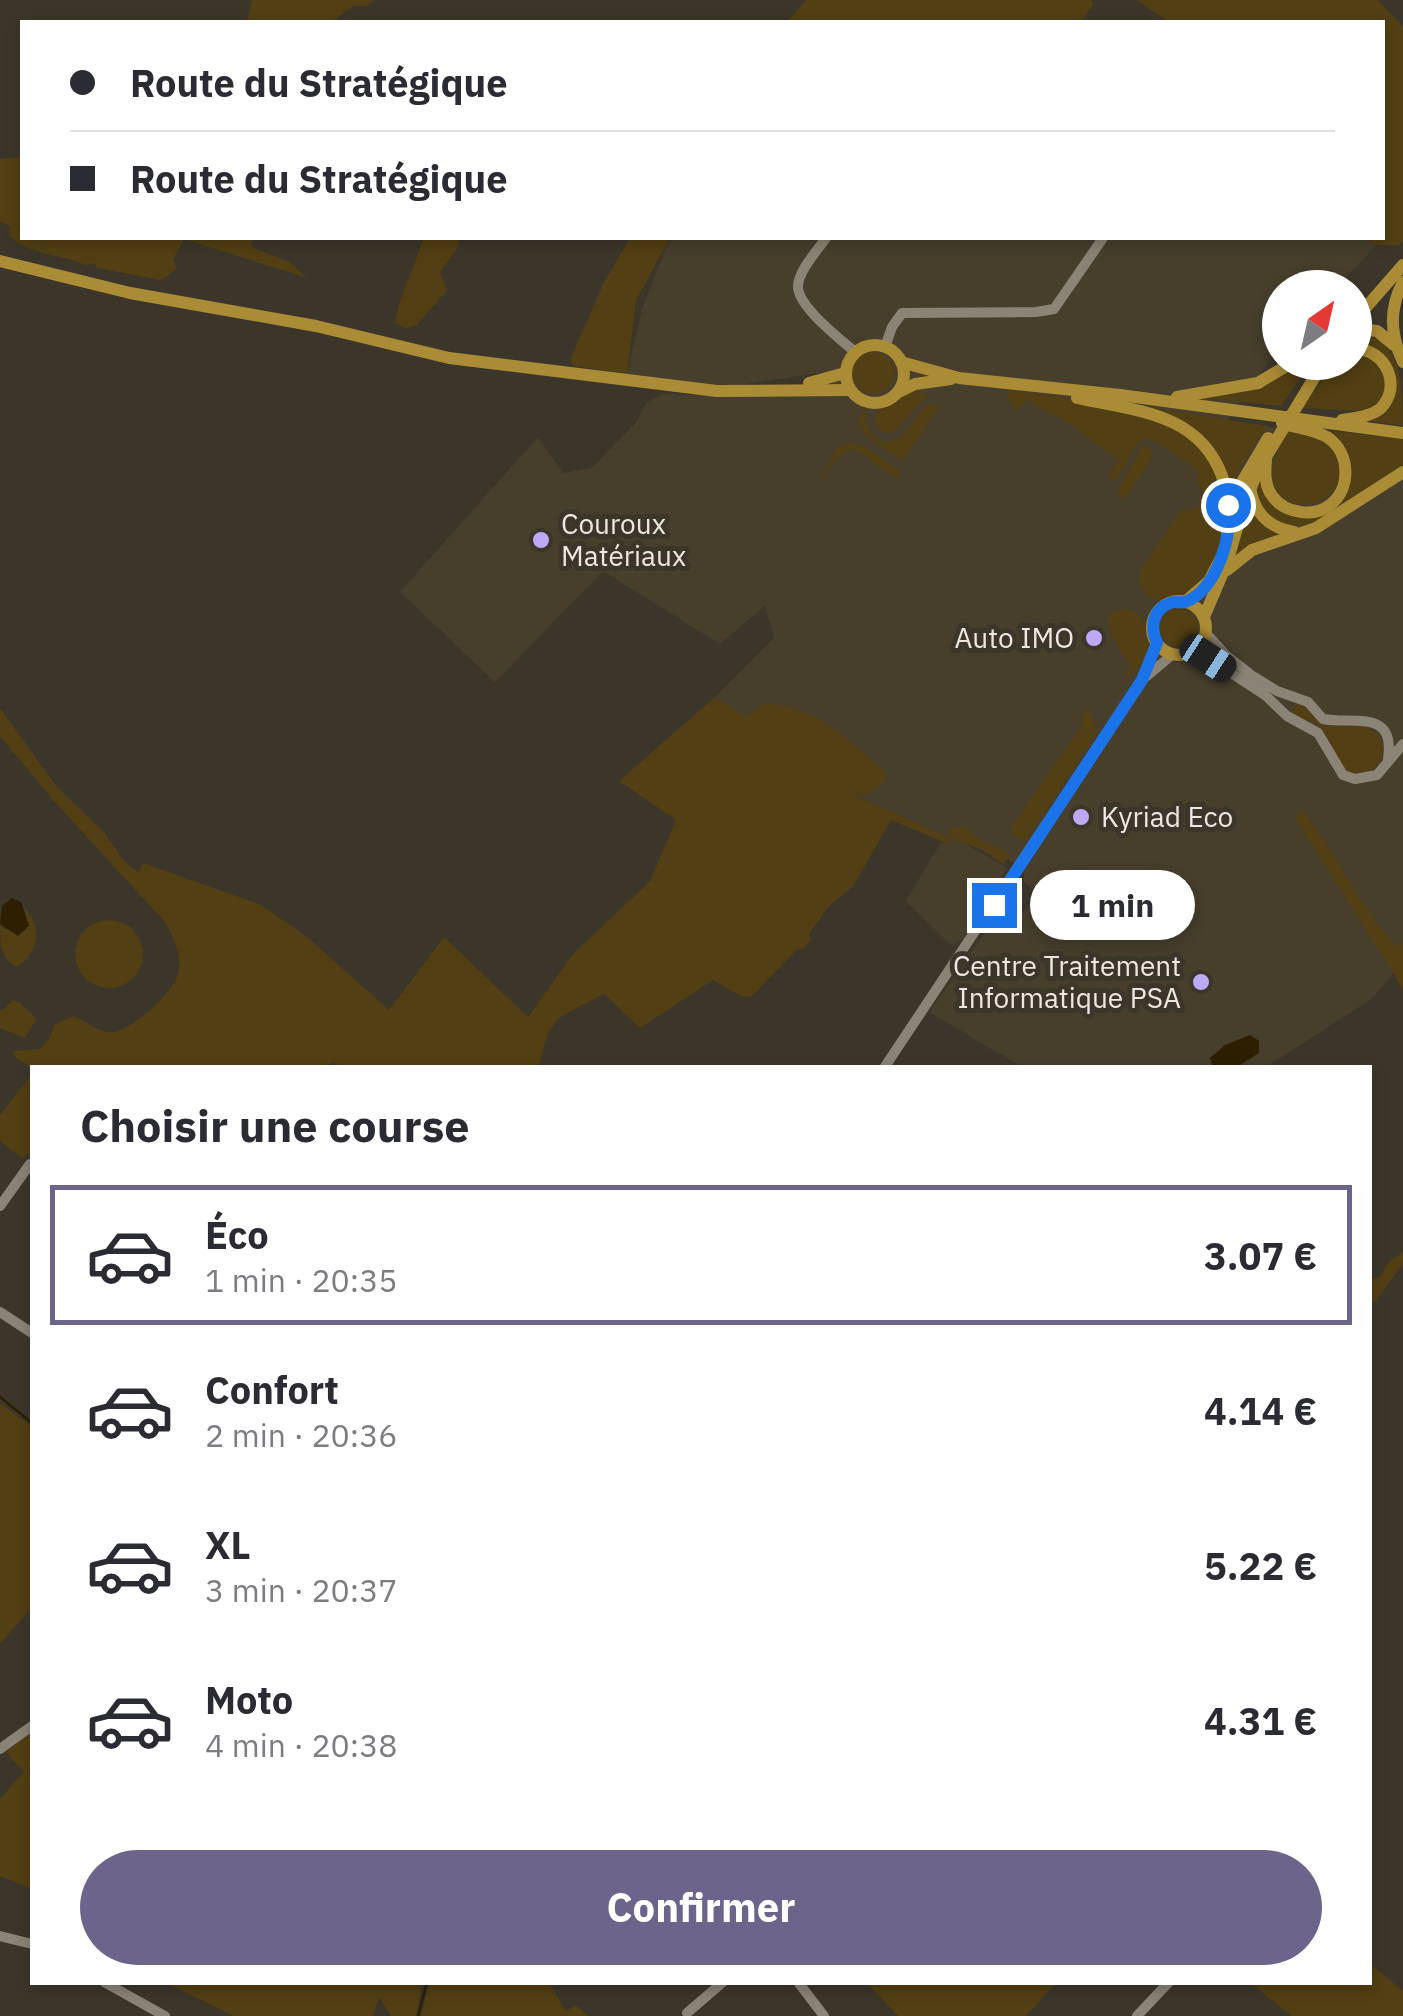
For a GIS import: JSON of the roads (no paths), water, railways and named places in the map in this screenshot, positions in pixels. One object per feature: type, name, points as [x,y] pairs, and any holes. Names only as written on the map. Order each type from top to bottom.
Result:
[{"type":"main road","points":[[0,261],[130,293],[316,326],[450,358],[656,385],[745,392],[794,388],[850,390]]},
{"type":"main road","points":[[1372,292],[1403,264]]},
{"type":"main road","points":[[1372,300],[1403,264]]},
{"type":"main road","points":[[1403,282],[1393,311],[1396,347],[1403,362]]},
{"type":"main road","points":[[1372,330],[1396,347]]},
{"type":"main road","points":[[959,378],[915,384],[874,404],[859,399],[850,390],[845,373],[855,352],[869,345],[885,347],[902,362],[959,378],[1403,432]]},
{"type":"main road","points":[[1324,422],[1371,414],[1384,404],[1393,379],[1388,364],[1372,352]]},
{"type":"main road","points":[[898,392],[904,377],[902,362]]},
{"type":"main road","points":[[794,388],[845,373]]},
{"type":"main road","points":[[1120,395],[1172,397],[1213,393],[1263,380]]},
{"type":"main road","points":[[1186,602],[1209,581],[1219,564],[1230,518],[1263,452],[1311,380]]},
{"type":"main road","points":[[1039,387],[1180,423],[1209,450],[1222,478],[1230,518]]},
{"type":"main road","points":[[1256,414],[1332,440],[1345,460],[1341,492],[1331,505],[1320,510],[1308,512],[1283,506],[1266,484],[1263,452]]},
{"type":"main road","points":[[1204,617],[1222,576],[1263,452]]},
{"type":"main road","points":[[1222,576],[1252,550],[1316,528],[1403,472]]},
{"type":"main road","points":[[1250,487],[1265,520],[1297,532]]},
{"type":"main road","points":[[1186,602],[1204,617],[1206,633],[1193,652],[1172,654],[1157,643],[1152,629],[1156,614],[1166,604],[1186,602]]},
{"type":"street","points":[[825,240],[800,278],[798,288],[802,302],[855,352]]},
{"type":"street","points":[[885,347],[902,313],[1054,309],[1101,240]]},
{"type":"street","points":[[1206,633],[1243,669],[1277,691],[1308,702],[1323,719],[1362,718],[1378,725],[1390,743],[1386,764]]},
{"type":"street","points":[[886,1065],[1142,680],[1157,643]]},
{"type":"street","points":[[1193,652],[1208,658],[1265,695],[1287,716],[1318,733],[1343,775],[1377,775],[1403,744]]},
{"type":"street","points":[[1142,680],[1172,654]]},
{"type":"street","points":[[1388,736],[1403,731]]},
{"type":"street","points":[[0,1206],[30,1164]]},
{"type":"street","points":[[0,1312],[30,1332]]},
{"type":"street","points":[[0,1748],[30,1727]]},
{"type":"street","points":[[0,1936],[30,1944]]},
{"type":"street","points":[[109,1985],[165,2016]]},
{"type":"street","points":[[687,2013],[720,1985]]},
{"type":"street","points":[[800,1985],[824,2016]]},
{"type":"street","points":[[1137,2016],[1165,1985]]},
{"type":"waterway","points":[[0,1397],[30,1421]]},
{"type":"waterway","points":[[418,2016],[426,1985]]},
{"type":"place","name":"Couroux Matériaux","points":[[541,540]]},
{"type":"place","name":"Auto IMO","points":[[1094,638]]},
{"type":"place","name":"Kyriad Eco","points":[[1081,817]]},
{"type":"place","name":"Centre Traitement Informatique PSA","points":[[1201,982]]}]
